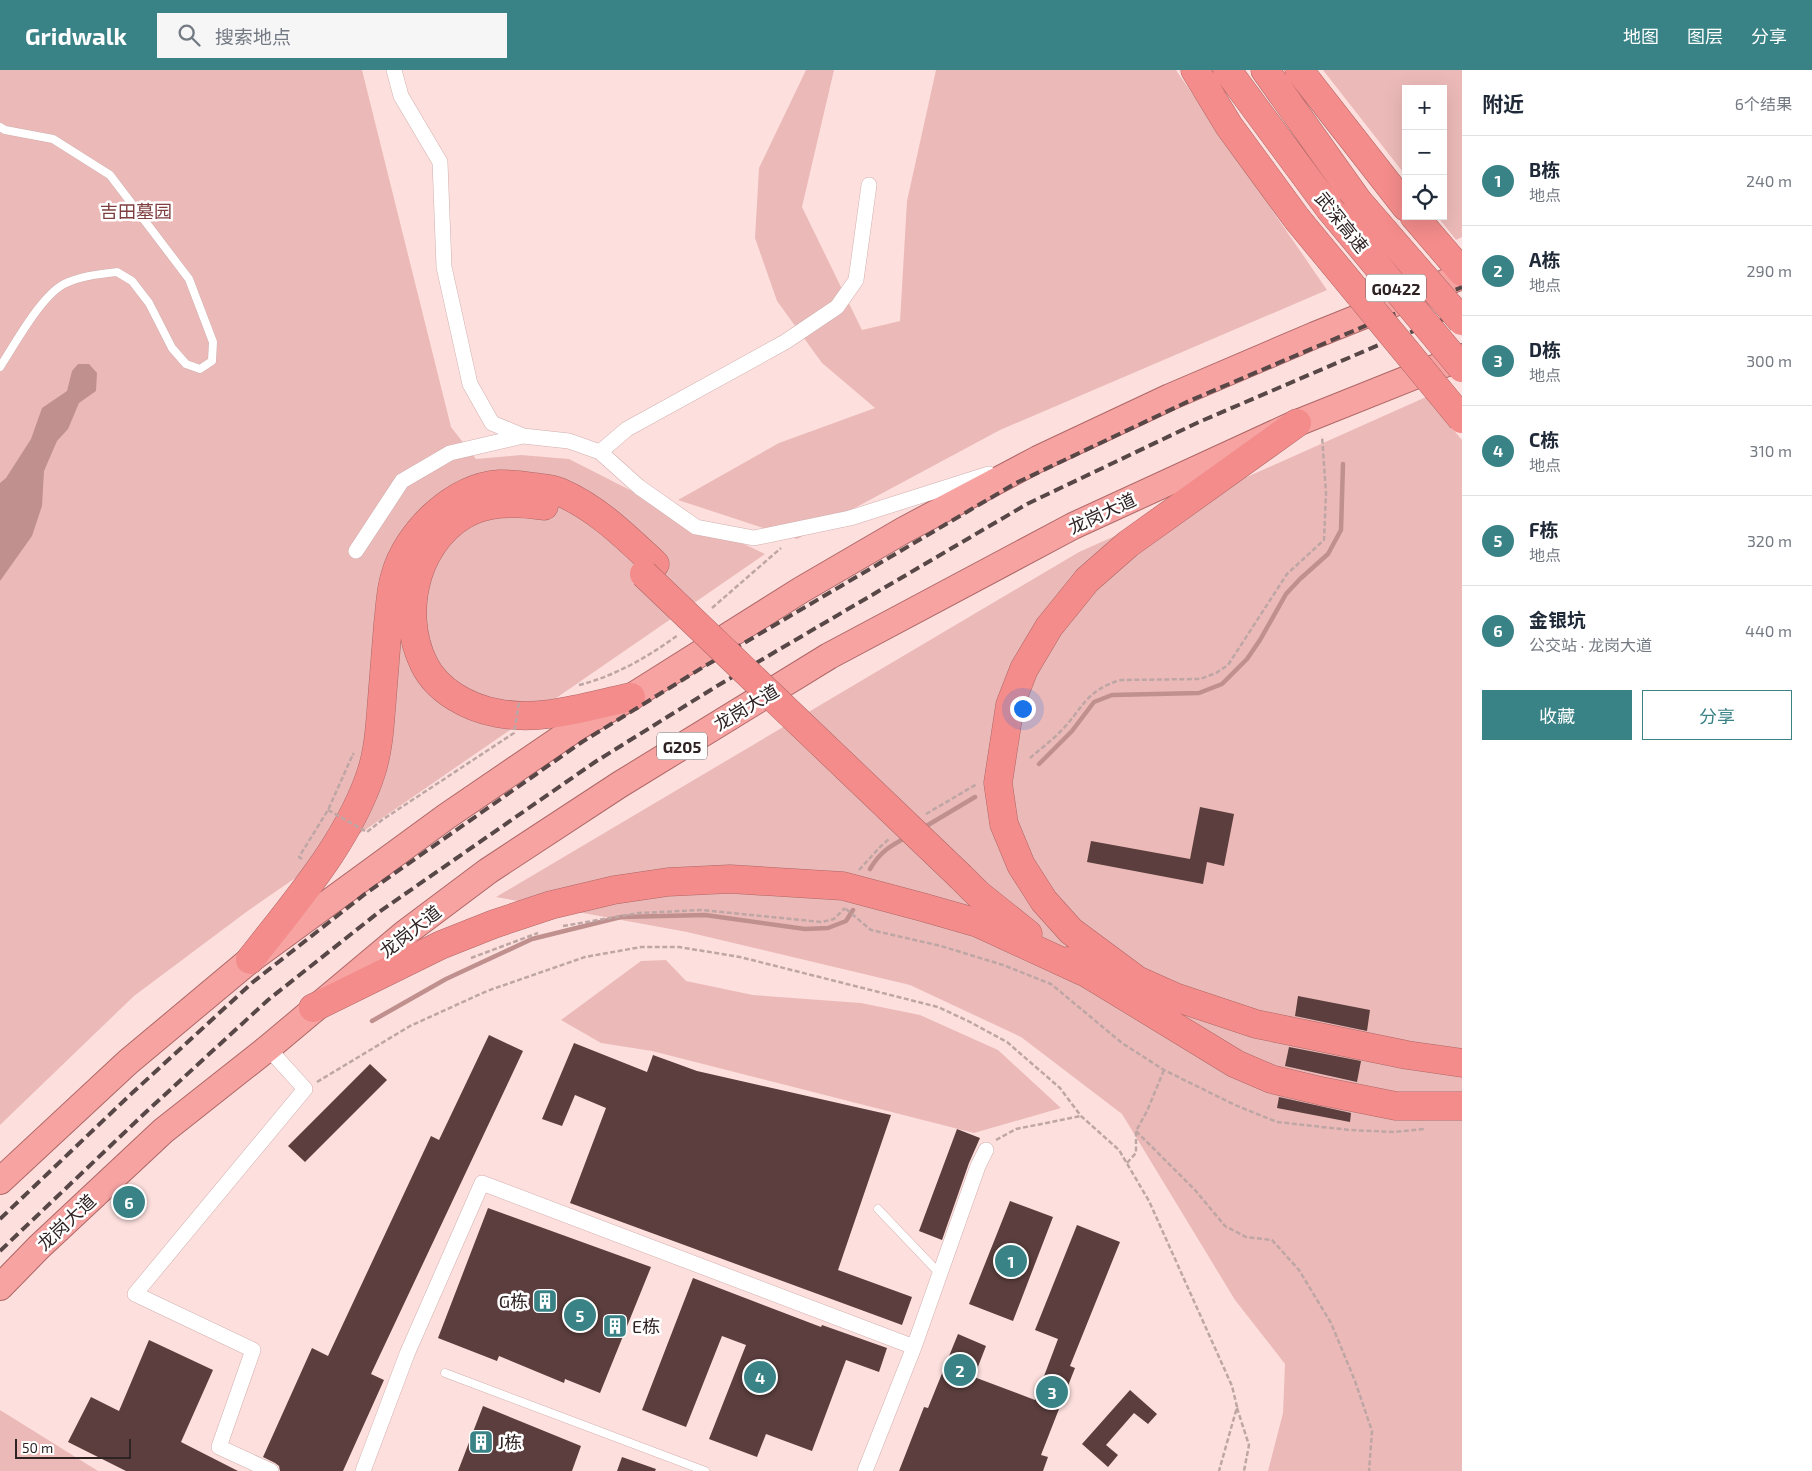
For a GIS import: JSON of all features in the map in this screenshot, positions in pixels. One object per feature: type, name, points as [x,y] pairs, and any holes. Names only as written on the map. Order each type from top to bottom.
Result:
[{"type":"highway","points":[[1195,70],[1230,126],[1297,219],[1462,419]]},
{"type":"highway","name":"武深高速","points":[[1227,70],[1329,208],[1462,368]]},
{"type":"highway","name":"武深高速","points":[[1265,70],[1358,200],[1462,321]]},
{"type":"highway","points":[[1299,70],[1398,198]]},
{"type":"highway","points":[[0,1181],[128,1062],[250,960],[446,816],[579,726],[631,697],[801,590],[895,535],[1038,458],[1170,397],[1462,274],[1417,220]]},
{"type":"highway","name":"龙岗大道","points":[[0,1287],[39,1247],[163,1131],[268,1048],[313,1008],[404,934],[488,872],[618,785],[829,656],[1074,526],[1309,418],[1462,356]]},
{"type":"highway","points":[[1137,980],[1071,931],[1044,901],[1021,865],[1004,824],[998,783],[1010,705],[1024,669],[1049,627],[1087,580],[1136,538],[1309,418]]},
{"type":"highway","points":[[250,960],[293,905],[333,849],[343,834],[364,792],[379,740],[390,602],[394,575],[405,551],[423,524],[444,506],[470,492],[499,484],[528,486],[557,490],[587,505],[614,526],[650,569],[966,871],[1070,947],[1097,962],[1175,997],[1256,1024],[1407,1055],[1462,1063]]},
{"type":"highway","points":[[631,697],[548,715],[497,714],[476,708],[454,696],[437,683],[424,665],[415,636],[412,604],[423,560],[435,540],[454,521],[476,509],[499,504],[527,504],[552,508],[577,518],[650,569]]},
{"type":"highway","points":[[966,871],[978,894],[1038,942],[1082,971],[1236,1064],[1271,1079],[1321,1092],[1396,1106],[1462,1106]]},
{"type":"highway","points":[[313,1008],[441,946],[494,924],[552,905],[623,888],[668,882],[730,879],[842,886],[978,923],[1082,971]]},
{"type":"street","points":[[394,70],[401,96],[440,162],[444,267],[470,384],[492,423],[523,436],[569,440],[600,452],[639,487],[696,527],[754,538],[850,518],[1038,458]]},
{"type":"street","points":[[600,452],[627,430],[785,342],[836,307],[856,280],[869,185]]},
{"type":"street","points":[[356,551],[402,481],[450,453],[523,436]]},
{"type":"street","points":[[268,1048],[305,1089],[136,1294],[253,1350],[219,1447],[270,1471]]},
{"type":"street","points":[[865,1471],[914,1347],[978,1166],[986,1150]]},
{"type":"street","points":[[363,1471],[407,1354],[482,1184],[914,1347]]},
{"type":"lane","points":[[0,127],[5,130],[53,139],[110,175],[189,279],[213,342],[212,361],[200,369],[186,364],[172,348],[149,303],[132,282],[117,272],[92,275],[63,284],[45,300],[0,367]]},
{"type":"lane","points":[[878,1209],[940,1274]]},
{"type":"lane","points":[[445,1373],[705,1471]]},
{"type":"path","points":[[1030,758],[1060,732],[1094,691],[1110,683],[1121,680],[1200,679],[1216,673],[1228,665],[1287,574],[1324,540],[1326,493],[1309,418]]},
{"type":"path","points":[[328,810],[367,832],[514,733],[519,702]]},
{"type":"path","points":[[299,857],[328,810],[352,754]]},
{"type":"path","points":[[557,927],[639,913],[701,910],[822,922],[834,919],[845,908],[847,901]]},
{"type":"path","points":[[845,908],[871,930],[941,946],[1003,965],[1051,984],[1122,1043],[1164,1070],[1277,1122],[1350,1130],[1394,1132],[1433,1128]]},
{"type":"path","points":[[467,959],[539,933]]},
{"type":"path","points":[[305,1089],[410,1026],[487,991],[585,957],[641,947],[679,947],[740,957],[938,1007],[968,1020],[1007,1042],[1060,1088],[1081,1116],[1119,1150],[1149,1201],[1232,1386],[1249,1445],[1244,1471]]},
{"type":"path","points":[[1127,1163],[1136,1153],[1136,1131],[1147,1111],[1164,1070]]},
{"type":"path","points":[[986,1150],[994,1141],[1016,1129],[1081,1116]]},
{"type":"path","points":[[1136,1131],[1195,1190],[1225,1226],[1246,1237],[1272,1240],[1299,1270],[1331,1323],[1355,1381],[1372,1431],[1369,1471]]},
{"type":"path","points":[[1219,1471],[1237,1407]]},
{"type":"green space","name":"吉田墓园","points":[[0,70],[362,70],[451,427],[476,459],[521,455],[569,459],[765,554],[249,910],[134,996],[0,1125]]},
{"type":"green space","points":[[806,70],[834,70],[802,207],[862,330],[900,321],[907,201],[936,70],[1176,70],[1327,290],[1000,430],[797,539],[678,500],[779,443],[875,408],[822,363],[777,301],[755,238],[759,168]]},
{"type":"green space","points":[[1323,70],[1462,70],[1462,237],[1456,240],[1440,220],[1447,220],[1447,85],[1402,85],[1402,171]]},
{"type":"green space","points":[[1426,397],[1462,440],[1462,1471],[1268,1471],[1283,1413],[1285,1364],[1235,1300],[1122,1114],[1021,1037],[910,985],[687,932],[496,897],[1079,552]]},
{"type":"green space","points":[[666,960],[686,981],[753,995],[861,1003],[920,1015],[998,1050],[1061,1108],[974,1133],[652,1051],[601,1043],[561,1020],[641,961]]},
{"type":"green space","points":[[0,1410],[98,1471],[0,1471]]},
{"type":"shaded area","points":[[78,364],[89,364],[97,373],[96,391],[79,403],[68,429],[57,441],[44,471],[42,506],[32,536],[0,581],[0,483],[6,478],[31,439],[42,408],[67,391],[72,371]]},
{"type":"building","points":[[1200,807],[1234,814],[1224,866],[1207,862],[1203,884],[1087,862],[1091,841],[1190,859]]},
{"type":"building","points":[[1298,996],[1370,1010],[1367,1031],[1295,1016]]},
{"type":"building","points":[[489,1035],[523,1051],[371,1374],[384,1380],[343,1471],[280,1471],[279,1466],[263,1457],[312,1348],[328,1356],[431,1136],[439,1140]]},
{"type":"building","points":[[574,1043],[647,1072],[653,1055],[697,1071],[891,1115],[838,1270],[912,1297],[902,1325],[570,1203],[606,1108],[575,1095],[562,1126],[542,1119]]},
{"type":"building","points":[[1289,1047],[1361,1061],[1357,1082],[1285,1066]]},
{"type":"building","points":[[370,1064],[387,1080],[305,1162],[288,1146]]},
{"type":"building","points":[[1279,1097],[1351,1113],[1350,1122],[1277,1108]]},
{"type":"building","points":[[957,1129],[980,1138],[969,1163],[942,1240],[919,1231]]},
{"type":"building","points":[[1010,1201],[1053,1217],[1013,1321],[969,1304]]},
{"type":"building","points":[[488,1208],[651,1267],[600,1393],[565,1379],[564,1383],[499,1356],[497,1361],[438,1338]]},
{"type":"building","points":[[1077,1225],[1120,1242],[1070,1366],[1075,1368],[1041,1455],[1048,1457],[1043,1471],[899,1471],[924,1407],[928,1408],[958,1334],[986,1346],[974,1377],[1035,1400],[1058,1339],[1035,1330]]},
{"type":"building","points":[[693,1278],[821,1327],[822,1325],[887,1348],[879,1372],[846,1360],[812,1451],[766,1434],[757,1457],[709,1439],[746,1345],[722,1336],[686,1427],[642,1410]]},
{"type":"building","points":[[149,1340],[213,1370],[181,1442],[238,1471],[126,1471],[68,1442],[91,1397],[119,1411]]},
{"type":"building","points":[[1130,1390],[1157,1414],[1148,1424],[1134,1413],[1106,1445],[1118,1455],[1108,1467],[1082,1444]]},
{"type":"building","points":[[483,1406],[581,1446],[572,1471],[458,1471]]},
{"type":"building","points":[[622,1457],[656,1469],[655,1471],[617,1471]]},
{"type":"waterway","points":[[1039,764],[1072,731],[1094,702],[1112,695],[1199,693],[1222,684],[1247,659],[1286,594],[1328,554],[1341,530],[1343,464]]},
{"type":"waterway","points":[[923,828],[975,797]]},
{"type":"waterway","points":[[870,869],[886,850],[907,837]]},
{"type":"waterway","points":[[372,1021],[446,979],[532,939],[621,917],[705,915],[805,929],[828,928],[846,921],[853,910]]},
{"type":"railway","points":[[0,1219],[130,1095],[253,982],[365,894],[582,742],[705,666],[1016,483],[1189,401],[1462,287]]},
{"type":"railway","points":[[0,1251],[146,1112],[268,1000],[379,912],[595,762],[717,686],[1027,504],[1199,422],[1381,344],[1462,312]]},
{"type":"place","name":"金银坑","points":[[129,1202]]},
{"type":"place","name":"B栋","points":[[1011,1261]]},
{"type":"place","name":"G栋","points":[[545,1301]]},
{"type":"place","name":"F栋","points":[[580,1315]]},
{"type":"place","name":"E栋","points":[[615,1326]]},
{"type":"place","name":"A栋","points":[[960,1370]]},
{"type":"place","name":"C栋","points":[[760,1377]]},
{"type":"place","name":"D栋","points":[[1052,1392]]},
{"type":"place","name":"J栋","points":[[481,1442]]}]
